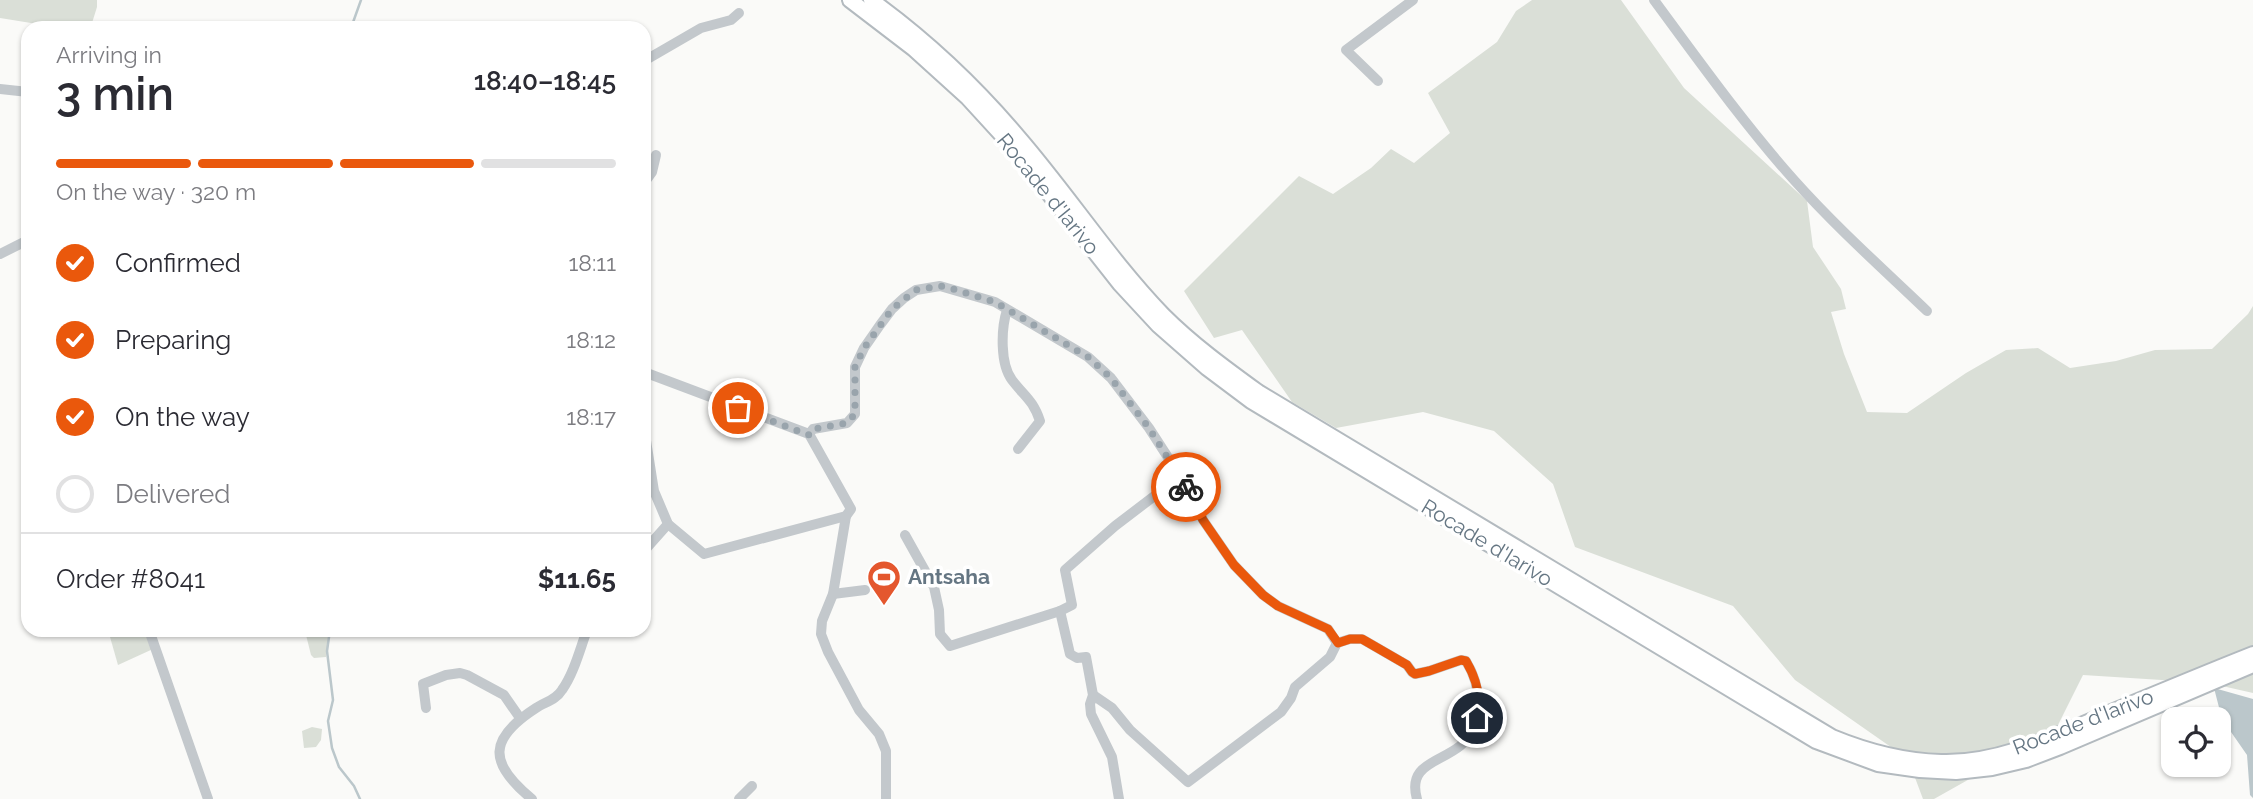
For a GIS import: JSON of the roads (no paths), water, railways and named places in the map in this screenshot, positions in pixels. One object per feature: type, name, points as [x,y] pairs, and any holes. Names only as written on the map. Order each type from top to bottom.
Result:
[{"type":"main road","name":"Rocade d'Iarivo","points":[[850,0],[914,49],[967,97],[1010,144],[1120,284],[1158,325],[1207,368],[1251,401],[1816,741],[1878,764],[1956,772],[1992,768],[2026,760],[2060,747],[2253,665]]},
{"type":"main road","name":"Rocade d'Iarivo","points":[[871,0],[925,43],[976,92],[1018,137],[1128,276],[1166,317],[1213,359],[1258,392],[1832,737],[1862,749],[1908,759],[1942,762],[1974,760],[2026,747],[2253,653]]},
{"type":"street","points":[[1378,81],[1346,50],[1413,0]]},
{"type":"street","points":[[1654,0],[1716,84],[1793,179],[1843,233],[1927,311]]},
{"type":"street","points":[[651,57],[701,28],[731,20],[739,13]]},
{"type":"street","points":[[0,89],[21,91]]},
{"type":"street","points":[[651,173],[656,155]]},
{"type":"street","points":[[0,254],[21,244]]},
{"type":"street","points":[[809,435],[813,429],[847,423],[855,414],[855,367],[864,348],[892,309],[916,290],[940,286],[995,302],[1088,357],[1111,378],[1178,472],[1203,520],[1234,565],[1263,595],[1278,606],[1328,629],[1338,643]]},
{"type":"street","points":[[1007,310],[1002,335],[1007,370],[1032,401],[1040,421],[1018,449]]},
{"type":"street","points":[[651,375],[809,435],[851,509],[846,516],[833,594],[822,621],[821,634],[859,710],[879,734],[886,751],[886,799]]},
{"type":"street","points":[[651,472],[654,491],[668,524],[704,554],[846,516]]},
{"type":"street","points":[[905,535],[934,587],[940,634],[950,646],[1072,605],[1065,570],[1115,526],[1174,481],[1178,472]]},
{"type":"street","points":[[651,543],[668,524]]},
{"type":"street","points":[[833,594],[865,590]]},
{"type":"street","points":[[1060,611],[1070,654],[1077,658],[1086,657],[1093,695],[1091,714],[1112,757],[1119,799]]},
{"type":"street","points":[[151,637],[208,799]]},
{"type":"street","points":[[532,799],[518,788],[502,769],[499,749],[502,738],[520,718],[562,692],[584,637]]},
{"type":"street","points":[[1093,695],[1112,708],[1130,730],[1188,782],[1281,712],[1295,687],[1330,657],[1338,643],[1362,639],[1407,665],[1415,674],[1461,660],[1468,664],[1477,692],[1477,718],[1464,742],[1425,766],[1420,772],[1414,783],[1417,799]]},
{"type":"street","points":[[426,708],[423,684],[460,673],[499,691],[520,718]]},
{"type":"street","points":[[739,799],[752,786]]},
{"type":"waterway","points":[[354,21],[361,0]]},
{"type":"waterway","points":[[329,637],[327,651],[333,700],[328,721],[332,748],[339,767],[354,786],[360,799]]},
{"type":"place","name":"Antsaha","points":[[884,607]]}]
